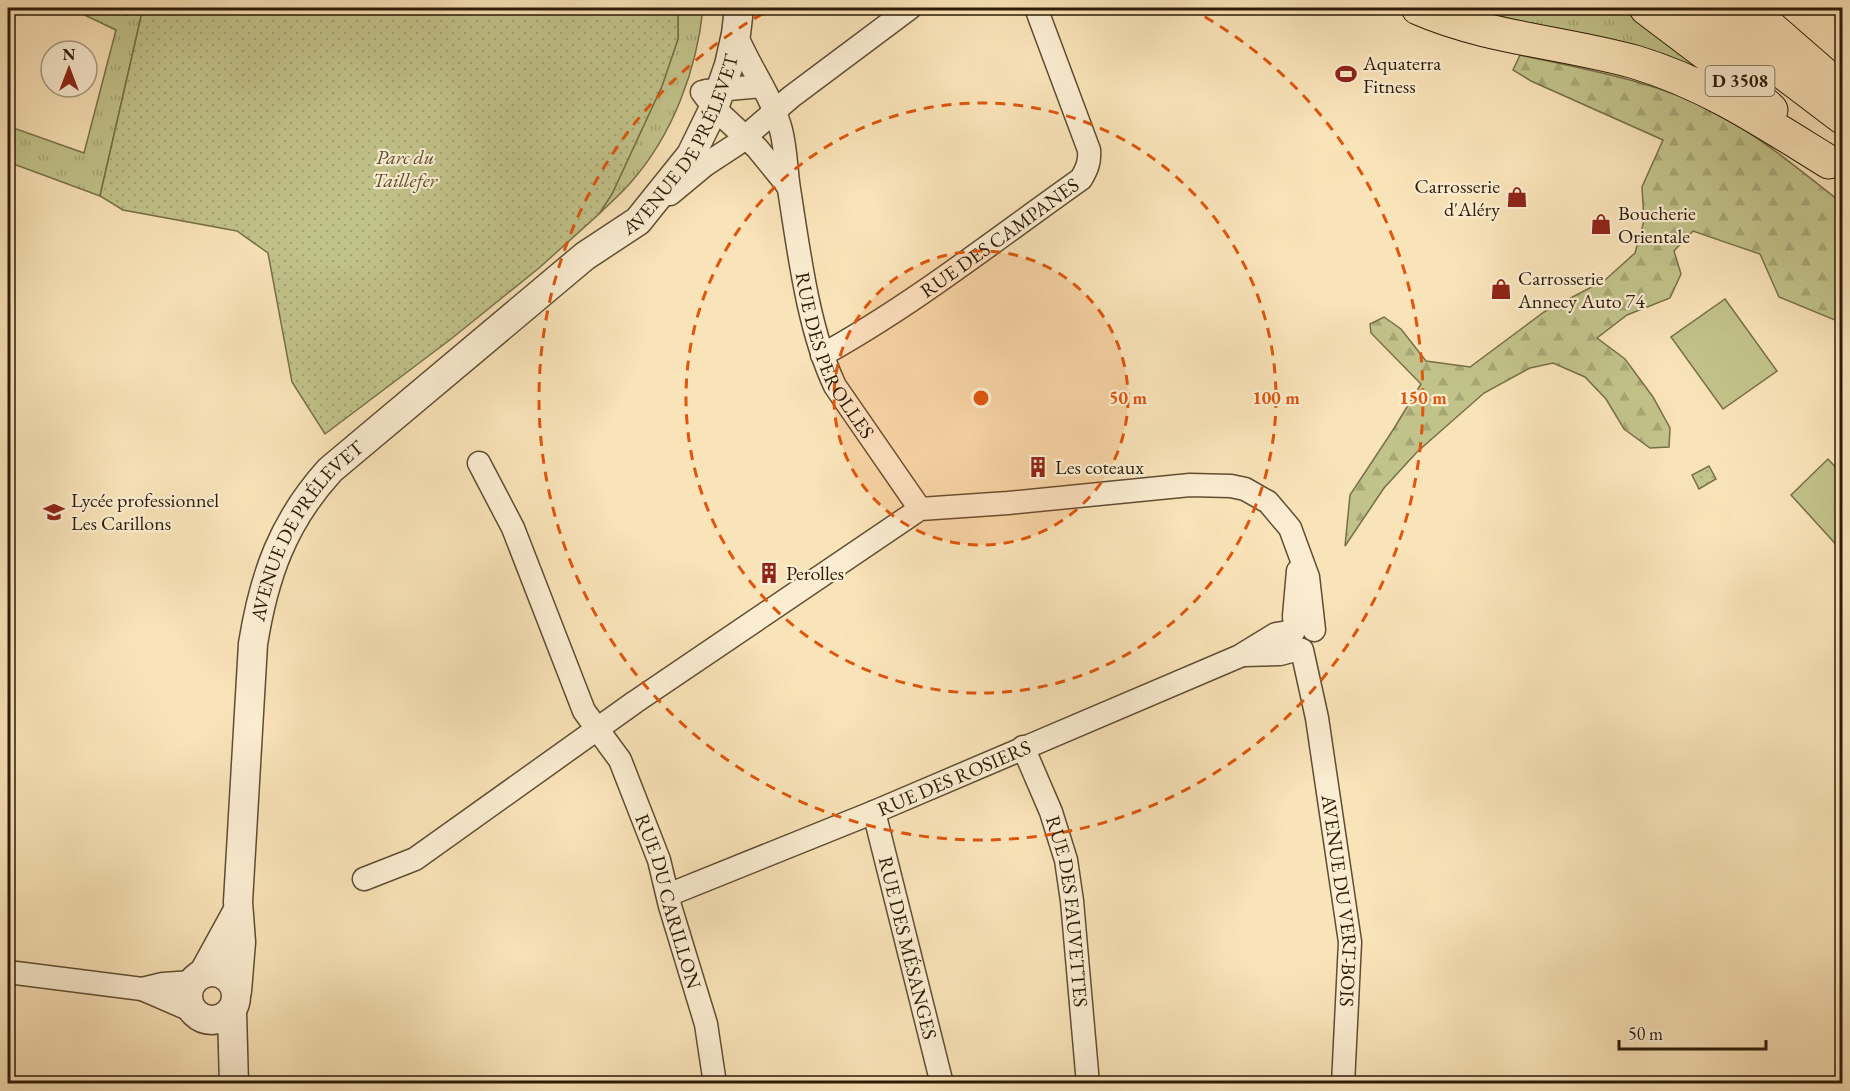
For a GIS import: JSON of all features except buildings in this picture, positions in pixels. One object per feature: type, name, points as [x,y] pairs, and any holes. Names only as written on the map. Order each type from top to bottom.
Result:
[{"type":"highway","points":[[1418,8],[1489,30],[1632,62],[1673,74],[1722,96],[1836,167]]},
{"type":"highway","name":"D 3508","points":[[1646,8],[1728,70],[1836,167]]},
{"type":"highway","name":"D 3508","points":[[1698,8],[1842,117]]},
{"type":"highway","points":[[1748,8],[1842,90]]},
{"type":"highway","points":[[1760,8],[1842,71]]},
{"type":"street","name":"AVENUE DE PRÉLEVET","points":[[585,256],[625,212],[712,96],[721,8]]},
{"type":"street","points":[[638,221],[705,165],[737,144],[791,97],[910,8]]},
{"type":"street","name":"RUE DES CAMPANES","points":[[822,355],[859,334],[929,287],[1081,179],[1089,160],[1089,150],[1036,8]]},
{"type":"street","name":"AVENUE DE PRÉLEVET","points":[[218,1083],[217,1008],[241,942],[237,912],[253,644],[260,603],[278,549],[309,493],[330,470],[585,256],[638,221],[691,155],[737,21]]},
{"type":"street","name":"RUE DES PEROLLES","points":[[737,21],[745,56],[776,111],[782,133],[809,303],[822,355],[835,386],[921,508]]},
{"type":"street","points":[[712,96],[762,86]]},
{"type":"street","name":"RUE DES PEROLLES","points":[[712,96],[789,187]]},
{"type":"street","name":"RUE DU CARILLON","points":[[479,463],[513,528],[584,711],[620,760],[659,860],[706,1024],[715,1080]]},
{"type":"street","name":"AVENUE DU VERT-BOIS","points":[[921,508],[1008,503],[1190,485],[1231,486],[1245,489],[1268,502],[1290,528],[1299,552],[1294,616],[1303,638],[1319,661],[1317,718],[1350,942],[1343,1083]]},
{"type":"street","points":[[364,879],[415,859],[597,728],[921,508]]},
{"type":"street","name":"RUE DES ROSIERS","points":[[668,895],[874,812],[1240,656],[1280,654],[1303,638]]},
{"type":"street","name":"RUE DES FAUVETTES","points":[[1023,747],[1051,812],[1068,869],[1088,1083]]},
{"type":"street","name":"RUE DES MÉSANGES","points":[[874,812],[942,1083]]},
{"type":"street","name":"AVENUE DE PRÉLEVET","points":[[198,978],[237,912]]},
{"type":"street","points":[[8,972],[142,989],[217,1008]]},
{"type":"street","points":[[142,989],[217,972],[230,979],[217,1008]]},
{"type":"street","points":[[198,978],[188,997],[217,1008]]},
{"type":"street","name":"AVENUE DE PRÉLEVET","points":[[217,1008],[234,1083]]},
{"type":"green space","points":[[70,8],[99,8],[127,15],[129,8],[143,8],[100,196],[8,162],[8,126],[84,153],[116,30]]},
{"type":"green space","name":"Parc du Taillefer","points":[[143,8],[678,8],[678,39],[662,86],[612,194],[599,214],[539,268],[451,339],[325,434],[292,382],[268,253],[237,231],[123,210],[100,196]]},
{"type":"green space","points":[[678,8],[703,8],[695,54],[681,100],[660,143],[647,163],[599,214],[612,194],[662,86],[678,39]]},
{"type":"green space","points":[[1470,8],[1623,8],[1710,72]]},
{"type":"green space","points":[[1520,55],[1629,80],[1683,97],[1708,108],[1760,140],[1842,203],[1842,323],[1779,297],[1760,254],[1693,231],[1674,251],[1681,274],[1670,298],[1627,315],[1597,338],[1625,359],[1653,397],[1670,428],[1669,447],[1650,448],[1624,429],[1606,399],[1585,377],[1553,363],[1530,368],[1484,393],[1417,452],[1384,488],[1345,546],[1350,495],[1421,384],[1371,333],[1370,324],[1384,317],[1401,329],[1426,361],[1470,367],[1544,312],[1605,280],[1635,253],[1644,221],[1642,187],[1663,140],[1531,81],[1513,70]]},
{"type":"green space","points":[[1725,299],[1777,371],[1723,409],[1671,337]]},
{"type":"green space","points":[[1828,459],[1842,474],[1842,551],[1791,495]]},
{"type":"green space","points":[[1709,466],[1716,479],[1699,489],[1692,475]]},
{"type":"place","name":"Aquaterra Fitness","points":[[1346,74]]},
{"type":"place","name":"Carrosserie d'Aléry","points":[[1517,197]]},
{"type":"place","name":"Boucherie Orientale","points":[[1601,224]]},
{"type":"place","name":"Carrosserie Annecy Auto 74","points":[[1501,289]]},
{"type":"place","name":"Les coteaux","points":[[1038,467]]},
{"type":"place","name":"Lycée professionnel Les Carillons","points":[[54,512]]},
{"type":"place","name":"Perolles","points":[[769,573]]}]
